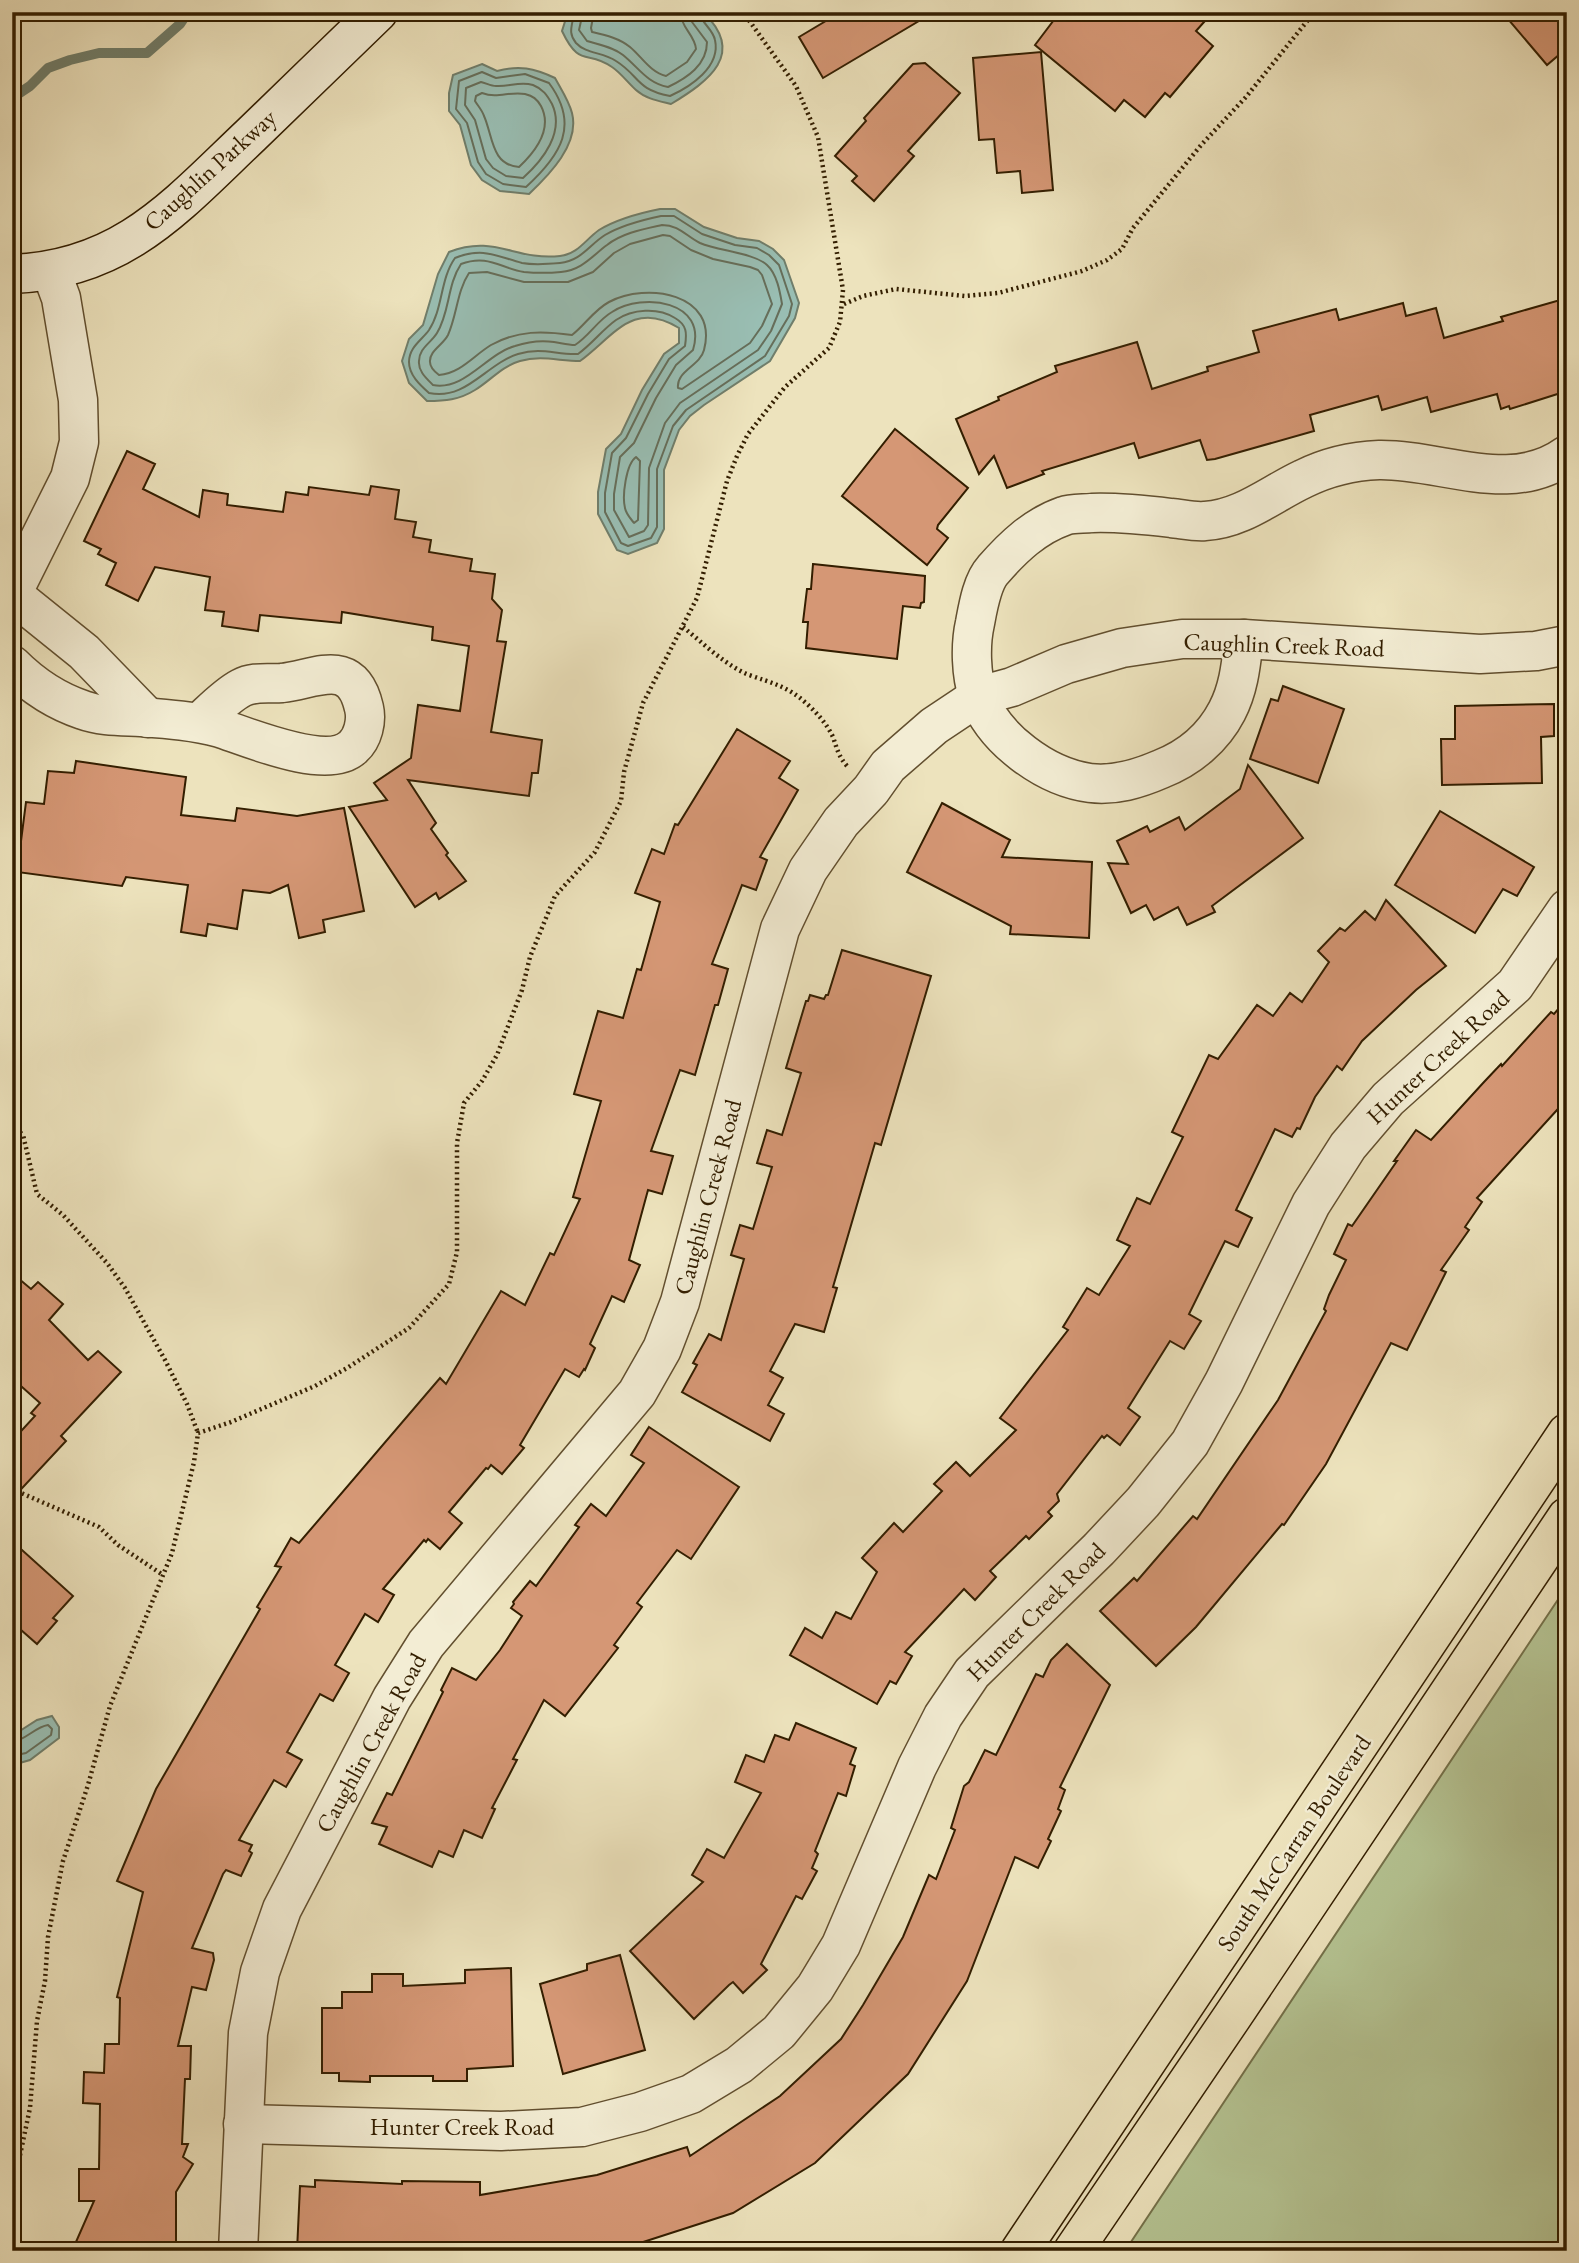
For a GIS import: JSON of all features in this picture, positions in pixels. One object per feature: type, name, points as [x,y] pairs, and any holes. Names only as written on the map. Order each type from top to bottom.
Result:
[{"type":"main road","name":"South McCarran Boulevard","points":[[1020,2251],[1567,1433]]},
{"type":"main road","name":"South McCarran Boulevard","points":[[1073,2251],[1567,1517]]},
{"type":"street","name":"Caughlin Parkway","points":[[12,274],[51,271],[77,265],[147,230],[200,184],[379,12]]},
{"type":"street","points":[[51,271],[61,298],[78,400],[79,442],[70,478],[12,594],[84,652],[148,718]]},
{"type":"street","points":[[1244,639],[1239,679],[1227,711],[1208,739],[1183,761],[1122,783],[1089,783],[1053,772],[1033,761],[998,729],[979,696],[972,635],[990,572],[1034,528],[1067,514],[1111,513],[1205,522],[1253,507],[1304,478],[1344,463],[1380,460],[1421,463],[1483,474],[1523,474],[1555,463],[1567,455]]},
{"type":"street","name":"Caughlin Creek Road","points":[[238,2251],[248,2033],[260,1972],[282,1909],[393,1698],[426,1644],[637,1393],[662,1349],[680,1302],[780,929],[808,870],[841,822],[871,790],[888,766],[933,726],[979,696],[1012,687],[1066,664],[1122,648],[1182,639],[1244,639],[1480,654],[1536,651],[1567,645]]},
{"type":"street","points":[[12,665],[43,691],[85,711],[115,716],[200,722]]},
{"type":"street","name":"Hunter Creek Road","points":[[243,2124],[501,2132],[582,2126],[640,2112],[691,2094],[739,2064],[779,2032],[816,1988],[841,1945],[917,1767],[943,1716],[972,1673],[1099,1549],[1143,1502],[1182,1453],[1224,1382],[1311,1204],[1348,1146],[1388,1099],[1515,985],[1567,909]]},
{"type":"path","points":[[198,1433],[315,1386],[366,1357],[410,1328],[449,1284],[457,1252],[457,1143],[464,1102],[482,1081],[497,1055],[522,990],[530,957],[555,896],[595,852],[621,801],[627,761],[643,704],[697,598],[727,481],[737,456],[748,434],[785,387],[829,348],[840,322],[843,290],[818,137],[796,86],[744,12]]},
{"type":"path","points":[[843,304],[863,296],[896,289],[965,296],[998,293],[1082,271],[1107,260],[1122,249],[1133,228],[1202,144],[1254,87],[1312,12]]},
{"type":"path","points":[[682,627],[730,663],[748,674],[788,689],[807,704],[821,718],[832,736],[840,758],[871,790]]},
{"type":"path","points":[[12,1125],[23,1135],[37,1194],[63,1215],[107,1263],[125,1288],[165,1360],[198,1433],[194,1462],[172,1553],[110,1706],[63,1861],[48,1937],[45,1981],[37,2021],[30,2108],[12,2193]]},
{"type":"path","points":[[12,1489],[99,1527],[118,1545],[163,1575]]},
{"type":"green space","points":[[1567,1586],[1567,2251],[1125,2251]]},
{"type":"water","points":[[568,12],[704,13],[722,41],[722,54],[718,65],[698,86],[671,104],[657,101],[640,93],[612,67],[574,50],[562,31]]},
{"type":"water","points":[[482,64],[497,71],[526,68],[555,78],[571,109],[573,125],[567,147],[554,168],[529,194],[500,191],[482,180],[471,165],[460,125],[449,111],[453,75]]},
{"type":"water","points":[[660,209],[675,209],[704,227],[737,238],[759,241],[773,249],[784,260],[799,303],[795,318],[770,361],[704,405],[690,416],[679,430],[664,470],[664,529],[657,543],[628,554],[617,550],[598,514],[598,492],[606,449],[621,434],[642,390],[664,354],[679,343],[679,328],[663,320],[636,319],[614,332],[580,361],[543,358],[520,361],[507,366],[469,393],[446,400],[427,401],[409,383],[402,361],[409,339],[423,325],[438,274],[449,252],[479,246],[544,257],[566,255],[613,223]]},
{"type":"water","points":[[52,1716],[59,1727],[59,1738],[30,1760],[16,1764],[12,1758],[12,1736],[37,1720]]},
{"type":"building","points":[[841,12],[934,12],[823,78],[799,37]]},
{"type":"building","points":[[1060,12],[1213,12],[1196,31],[1213,46],[1170,97],[1165,93],[1145,117],[1124,100],[1115,111],[1035,45]]},
{"type":"building","points":[[1502,12],[1567,12],[1567,48],[1547,65]]},
{"type":"building","points":[[1041,52],[1053,190],[1022,193],[1020,171],[997,173],[994,139],[979,140],[973,58]]},
{"type":"building","points":[[925,63],[960,93],[908,151],[914,156],[874,201],[852,181],[857,176],[835,156],[866,121],[864,118],[913,64]]},
{"type":"building","points":[[1567,298],[1567,391],[1510,409],[1509,406],[1501,409],[1497,394],[1431,412],[1427,397],[1382,410],[1378,396],[1310,415],[1314,431],[1215,459],[1207,460],[1200,440],[1139,458],[1134,443],[1042,471],[1044,474],[1007,488],[994,456],[979,474],[956,419],[999,400],[998,397],[1057,372],[1055,366],[1137,342],[1152,389],[1208,371],[1207,367],[1259,352],[1253,331],[1336,309],[1339,320],[1403,303],[1406,316],[1436,308],[1444,338],[1503,321],[1501,317]]},
{"type":"building","points":[[895,429],[968,488],[938,525],[937,529],[948,538],[927,565],[842,496]]},
{"type":"building","points":[[127,451],[155,464],[143,489],[199,517],[203,490],[228,494],[227,505],[283,512],[286,492],[308,495],[309,487],[369,495],[371,486],[399,490],[395,519],[416,522],[413,537],[431,540],[429,552],[472,559],[470,571],[495,574],[492,599],[502,610],[497,641],[506,642],[491,732],[542,740],[538,773],[532,773],[529,796],[408,780],[436,823],[431,829],[466,881],[439,899],[436,893],[415,907],[349,807],[387,800],[374,783],[411,758],[418,705],[460,711],[469,646],[432,640],[433,627],[342,612],[341,623],[260,615],[258,631],[222,626],[224,612],[205,610],[210,577],[155,567],[138,601],[106,585],[116,563],[98,554],[101,549],[84,541]]},
{"type":"building","points":[[813,564],[925,576],[924,602],[920,608],[903,606],[897,659],[806,648],[808,622],[803,622],[807,589],[811,589]]},
{"type":"building","points":[[1283,686],[1344,709],[1318,783],[1250,759],[1271,699],[1278,701]]},
{"type":"building","points":[[1554,704],[1554,736],[1541,737],[1542,783],[1442,785],[1441,739],[1455,739],[1455,706]]},
{"type":"building","points":[[737,729],[790,761],[779,778],[798,790],[760,857],[767,860],[756,890],[742,885],[712,964],[728,969],[695,1075],[680,1070],[651,1151],[673,1156],[662,1194],[648,1190],[629,1260],[640,1265],[624,1302],[612,1296],[590,1344],[595,1348],[585,1370],[579,1377],[565,1369],[520,1445],[524,1448],[502,1474],[491,1465],[486,1468],[449,1512],[462,1523],[440,1549],[428,1539],[426,1542],[424,1540],[383,1589],[394,1595],[378,1622],[365,1614],[335,1665],[349,1673],[333,1701],[320,1694],[287,1752],[302,1760],[286,1787],[274,1780],[239,1840],[252,1845],[249,1851],[252,1853],[241,1876],[226,1870],[223,1874],[192,1948],[213,1953],[214,1960],[206,1990],[192,1987],[178,2046],[191,2046],[190,2079],[185,2079],[182,2144],[188,2144],[183,2157],[193,2164],[176,2192],[176,2251],[72,2251],[94,2201],[79,2201],[79,2169],[99,2169],[100,2104],[83,2103],[84,2072],[104,2073],[105,2044],[119,2044],[120,1998],[117,1997],[143,1892],[117,1881],[156,1789],[260,1609],[257,1607],[281,1567],[275,1566],[291,1538],[299,1543],[440,1378],[446,1384],[501,1291],[525,1305],[550,1253],[554,1255],[580,1199],[573,1197],[601,1101],[574,1094],[598,1011],[623,1018],[637,969],[641,970],[660,902],[635,893],[652,849],[664,854],[675,824],[678,825]]},
{"type":"building","points":[[76,761],[186,777],[181,815],[235,821],[237,808],[297,816],[344,808],[364,911],[323,920],[325,932],[299,938],[288,885],[270,893],[243,890],[237,929],[208,924],[206,936],[181,932],[188,885],[126,877],[122,886],[17,872],[26,802],[44,804],[48,771],[74,773]]},
{"type":"building","points":[[1248,765],[1303,838],[1212,906],[1215,912],[1187,925],[1178,907],[1154,920],[1146,905],[1131,913],[1108,863],[1128,864],[1117,841],[1147,826],[1150,832],[1179,817],[1185,830],[1240,789]]},
{"type":"building","points":[[942,803],[1010,840],[1002,857],[1092,862],[1089,938],[1010,934],[1011,926],[907,872]]},
{"type":"building","points":[[1440,811],[1534,867],[1517,896],[1503,889],[1475,933],[1395,885]]},
{"type":"building","points":[[1386,900],[1446,966],[1362,1041],[1342,1070],[1337,1066],[1315,1097],[1300,1129],[1297,1128],[1292,1137],[1275,1129],[1236,1210],[1252,1218],[1238,1247],[1225,1241],[1189,1314],[1201,1321],[1184,1349],[1170,1341],[1128,1408],[1140,1417],[1120,1445],[1107,1435],[1104,1438],[1102,1436],[1057,1494],[1059,1501],[1048,1512],[1052,1516],[1029,1539],[1026,1536],[990,1571],[996,1577],[975,1600],[964,1589],[905,1652],[912,1656],[896,1684],[890,1681],[877,1704],[790,1655],[805,1628],[822,1638],[836,1612],[851,1619],[877,1572],[862,1558],[894,1523],[903,1532],[942,1491],[934,1484],[956,1462],[970,1476],[1016,1430],[1000,1418],[1068,1330],[1063,1327],[1087,1288],[1099,1295],[1130,1246],[1117,1240],[1137,1198],[1150,1204],[1183,1137],[1172,1132],[1209,1055],[1218,1059],[1257,1005],[1273,1016],[1290,993],[1302,1002],[1329,962],[1318,951],[1340,928],[1345,931],[1365,911],[1375,920]]},
{"type":"building","points":[[842,950],[931,976],[881,1145],[875,1143],[833,1287],[837,1288],[824,1332],[795,1324],[770,1371],[783,1378],[768,1405],[784,1414],[770,1441],[682,1392],[697,1365],[693,1363],[709,1334],[721,1340],[744,1259],[731,1255],[740,1225],[753,1229],[772,1167],[757,1163],[767,1130],[782,1135],[801,1073],[786,1068],[806,1001],[810,995],[824,999],[828,995]]},
{"type":"building","points":[[1567,999],[1567,1099],[1477,1198],[1482,1202],[1465,1227],[1469,1230],[1441,1270],[1446,1272],[1407,1350],[1391,1343],[1326,1464],[1284,1525],[1282,1524],[1196,1627],[1156,1666],[1100,1611],[1134,1578],[1137,1581],[1193,1516],[1197,1519],[1278,1400],[1326,1311],[1324,1309],[1329,1295],[1346,1260],[1334,1254],[1348,1224],[1352,1226],[1416,1130],[1431,1140],[1551,1012],[1554,1014]]},
{"type":"building","points":[[12,1273],[31,1289],[38,1282],[63,1304],[49,1320],[88,1360],[98,1351],[121,1372],[61,1436],[66,1441],[12,1499],[12,1441],[35,1416],[31,1413],[40,1403],[12,1378]]},
{"type":"building","points":[[649,1427],[739,1487],[691,1559],[677,1550],[637,1603],[642,1607],[614,1645],[618,1648],[565,1716],[544,1700],[513,1759],[517,1760],[492,1808],[495,1809],[482,1838],[464,1830],[453,1857],[439,1851],[432,1867],[379,1844],[387,1827],[372,1823],[387,1793],[392,1795],[443,1692],[441,1690],[452,1668],[476,1680],[522,1616],[511,1608],[513,1602],[530,1581],[536,1586],[579,1527],[575,1525],[591,1504],[606,1516],[644,1463],[631,1455]]},
{"type":"building","points":[[12,1541],[73,1596],[53,1618],[57,1621],[37,1644],[12,1622]]},
{"type":"building","points":[[1067,1644],[1110,1685],[1060,1787],[1065,1790],[1058,1809],[1061,1811],[1038,1868],[1015,1857],[967,1981],[908,2074],[815,2163],[733,2213],[637,2244],[636,2242],[584,2251],[297,2251],[300,2186],[315,2187],[315,2180],[402,2184],[402,2181],[480,2182],[480,2195],[597,2175],[687,2147],[690,2156],[780,2096],[841,2039],[863,2005],[903,1937],[929,1875],[936,1879],[955,1830],[951,1828],[964,1786],[969,1782],[985,1750],[996,1755],[1036,1674],[1043,1677],[1051,1660]]},
{"type":"building","points":[[796,1723],[856,1748],[850,1764],[855,1766],[846,1796],[838,1793],[815,1851],[818,1854],[812,1868],[817,1871],[802,1899],[796,1896],[761,1964],[767,1970],[743,1993],[733,1982],[694,2019],[630,1951],[703,1882],[692,1875],[707,1849],[724,1858],[761,1793],[735,1782],[746,1755],[764,1762],[775,1735],[789,1740]]},
{"type":"building","points":[[620,1955],[645,2050],[563,2074],[540,1984],[587,1970],[587,1964]]},
{"type":"building","points":[[511,1968],[513,2066],[467,2069],[467,2081],[433,2081],[433,2076],[370,2076],[370,2082],[339,2081],[339,2073],[322,2073],[322,2008],[342,2008],[342,1992],[372,1992],[372,1974],[403,1974],[403,1986],[465,1983],[465,1970]]},
{"type":"waterway","points":[[12,98],[30,86],[48,68],[70,60],[99,53],[147,53],[180,24],[188,12]]}]
